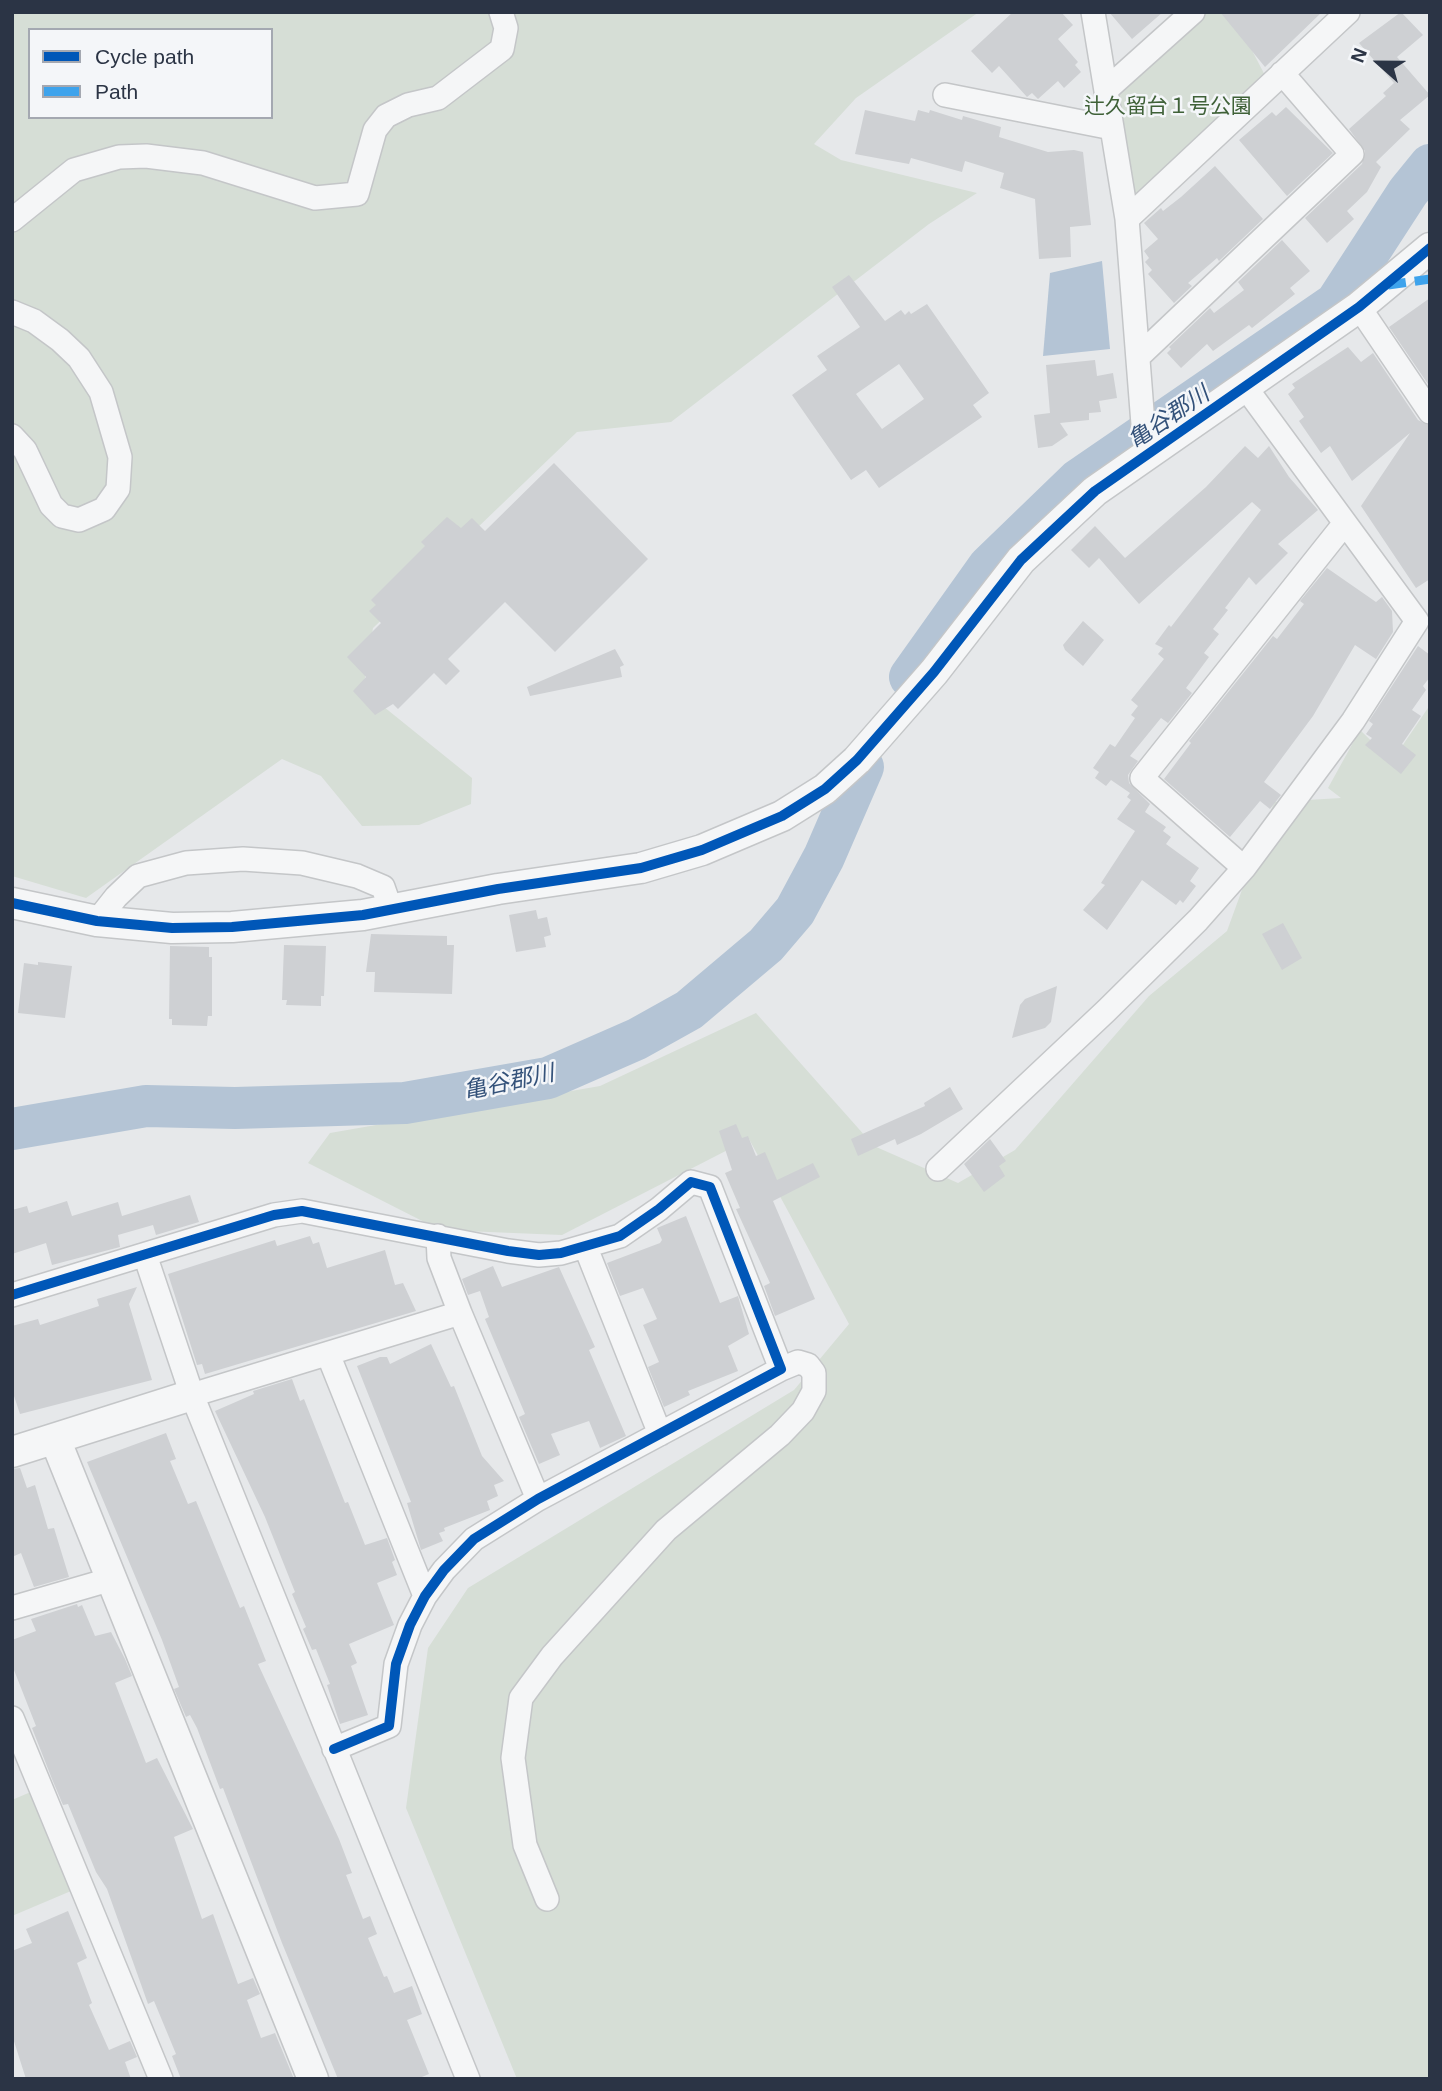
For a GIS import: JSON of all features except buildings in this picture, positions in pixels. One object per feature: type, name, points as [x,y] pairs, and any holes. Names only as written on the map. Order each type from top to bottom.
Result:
[{"type":"street","points":[[12,220],[74,170],[119,157],[146,156],[203,163],[315,198],[357,194],[375,130],[386,116],[408,105],[438,98],[502,49],[506,27],[501,12]]},
{"type":"street","points":[[1093,12],[1127,219],[1146,453]]},
{"type":"street","points":[[1106,90],[1193,12]]},
{"type":"street","points":[[1127,219],[1348,12]]},
{"type":"street","points":[[1138,357],[1352,154],[1282,74]]},
{"type":"street","points":[[945,96],[1112,128]]},
{"type":"street","points":[[12,903],[97,921],[172,928],[232,928],[303,922],[641,868],[702,850],[782,816],[825,789],[857,760],[934,673],[1021,561],[1095,491],[1359,307],[1430,248]]},
{"type":"street","points":[[1359,307],[1430,412]]},
{"type":"street","points":[[12,312],[34,321],[60,340],[79,358],[101,392],[120,457],[118,489],[104,509],[79,520],[62,516],[51,505],[25,450],[12,436]]},
{"type":"street","points":[[938,1169],[1198,920],[1244,868],[1423,627],[1246,388]]},
{"type":"street","points":[[1244,868],[1142,778],[1345,523]]},
{"type":"street","points":[[97,921],[116,897],[138,876],[186,863],[243,859],[302,863],[357,876],[383,887],[391,910]]},
{"type":"street","points":[[12,1295],[274,1215],[302,1211],[539,1255],[586,1248],[638,1225],[691,1182],[710,1186],[780,1369]]},
{"type":"street","points":[[438,1236],[439,1258],[538,1499]]},
{"type":"street","points":[[586,1248],[660,1434]]},
{"type":"street","points":[[145,1255],[192,1395],[468,2079]]},
{"type":"street","points":[[12,1452],[460,1313]]},
{"type":"street","points":[[328,1354],[425,1596]]},
{"type":"street","points":[[334,1749],[389,1726],[396,1664],[425,1596],[444,1570],[474,1539],[538,1499],[780,1369],[799,1362],[808,1365],[814,1373],[814,1391],[803,1411],[780,1435],[666,1530],[552,1656],[521,1698],[513,1758],[525,1845],[547,1899]]},
{"type":"street","points":[[55,1439],[313,2079]]},
{"type":"street","points":[[12,1608],[112,1579]]},
{"type":"street","points":[[12,1718],[161,2079]]},
{"type":"green space","points":[[12,12],[979,12],[856,98],[814,144],[841,160],[977,193],[929,224],[671,422],[577,432],[373,628],[363,690],[472,778],[471,804],[419,825],[362,826],[321,776],[282,759],[86,898],[12,876]]},
{"type":"green space","name":"辻久留台１号公園","points":[[1193,12],[1232,12],[1270,85],[1127,219],[1106,90]]},
{"type":"green space","points":[[1430,705],[1430,2079],[517,2079],[406,1808],[428,1648],[468,1588],[794,1390],[849,1324],[749,1139],[562,1235],[440,1230],[308,1163],[330,1133],[600,1086],[756,1013],[874,1146],[958,1183],[1015,1150],[1149,996],[1227,931],[1274,802],[1341,798],[1328,788],[1360,730],[1392,761]]},
{"type":"green space","points":[[33,1791],[71,1891],[12,1916],[12,1800]]},
{"type":"water","points":[[1102,261],[1110,349],[1043,356],[1050,273]]},
{"type":"waterway","name":"亀谷郡川","points":[[910,677],[989,566],[1078,480],[1336,303],[1408,192],[1430,165]]},
{"type":"waterway","name":"亀谷郡川","points":[[12,1129],[146,1106],[235,1108],[405,1103],[548,1078],[637,1039],[689,1010],[766,945],[795,911],[824,857],[863,767]]},
{"type":"marked path","points":[[1388,285],[1430,279]]},
{"type":"cycle path","points":[[12,903],[97,921],[172,928],[232,927],[363,915],[498,889],[641,868],[702,850],[782,816],[825,789],[857,760],[934,672],[1021,560],[1095,491],[1359,307],[1430,248]]},
{"type":"cycle path","points":[[12,1295],[274,1215],[302,1211],[508,1251],[539,1255],[561,1253],[620,1236],[659,1209],[691,1182],[710,1187],[781,1369],[538,1499],[474,1539],[444,1570],[425,1596],[410,1625],[396,1664],[389,1726],[334,1749]]}]
